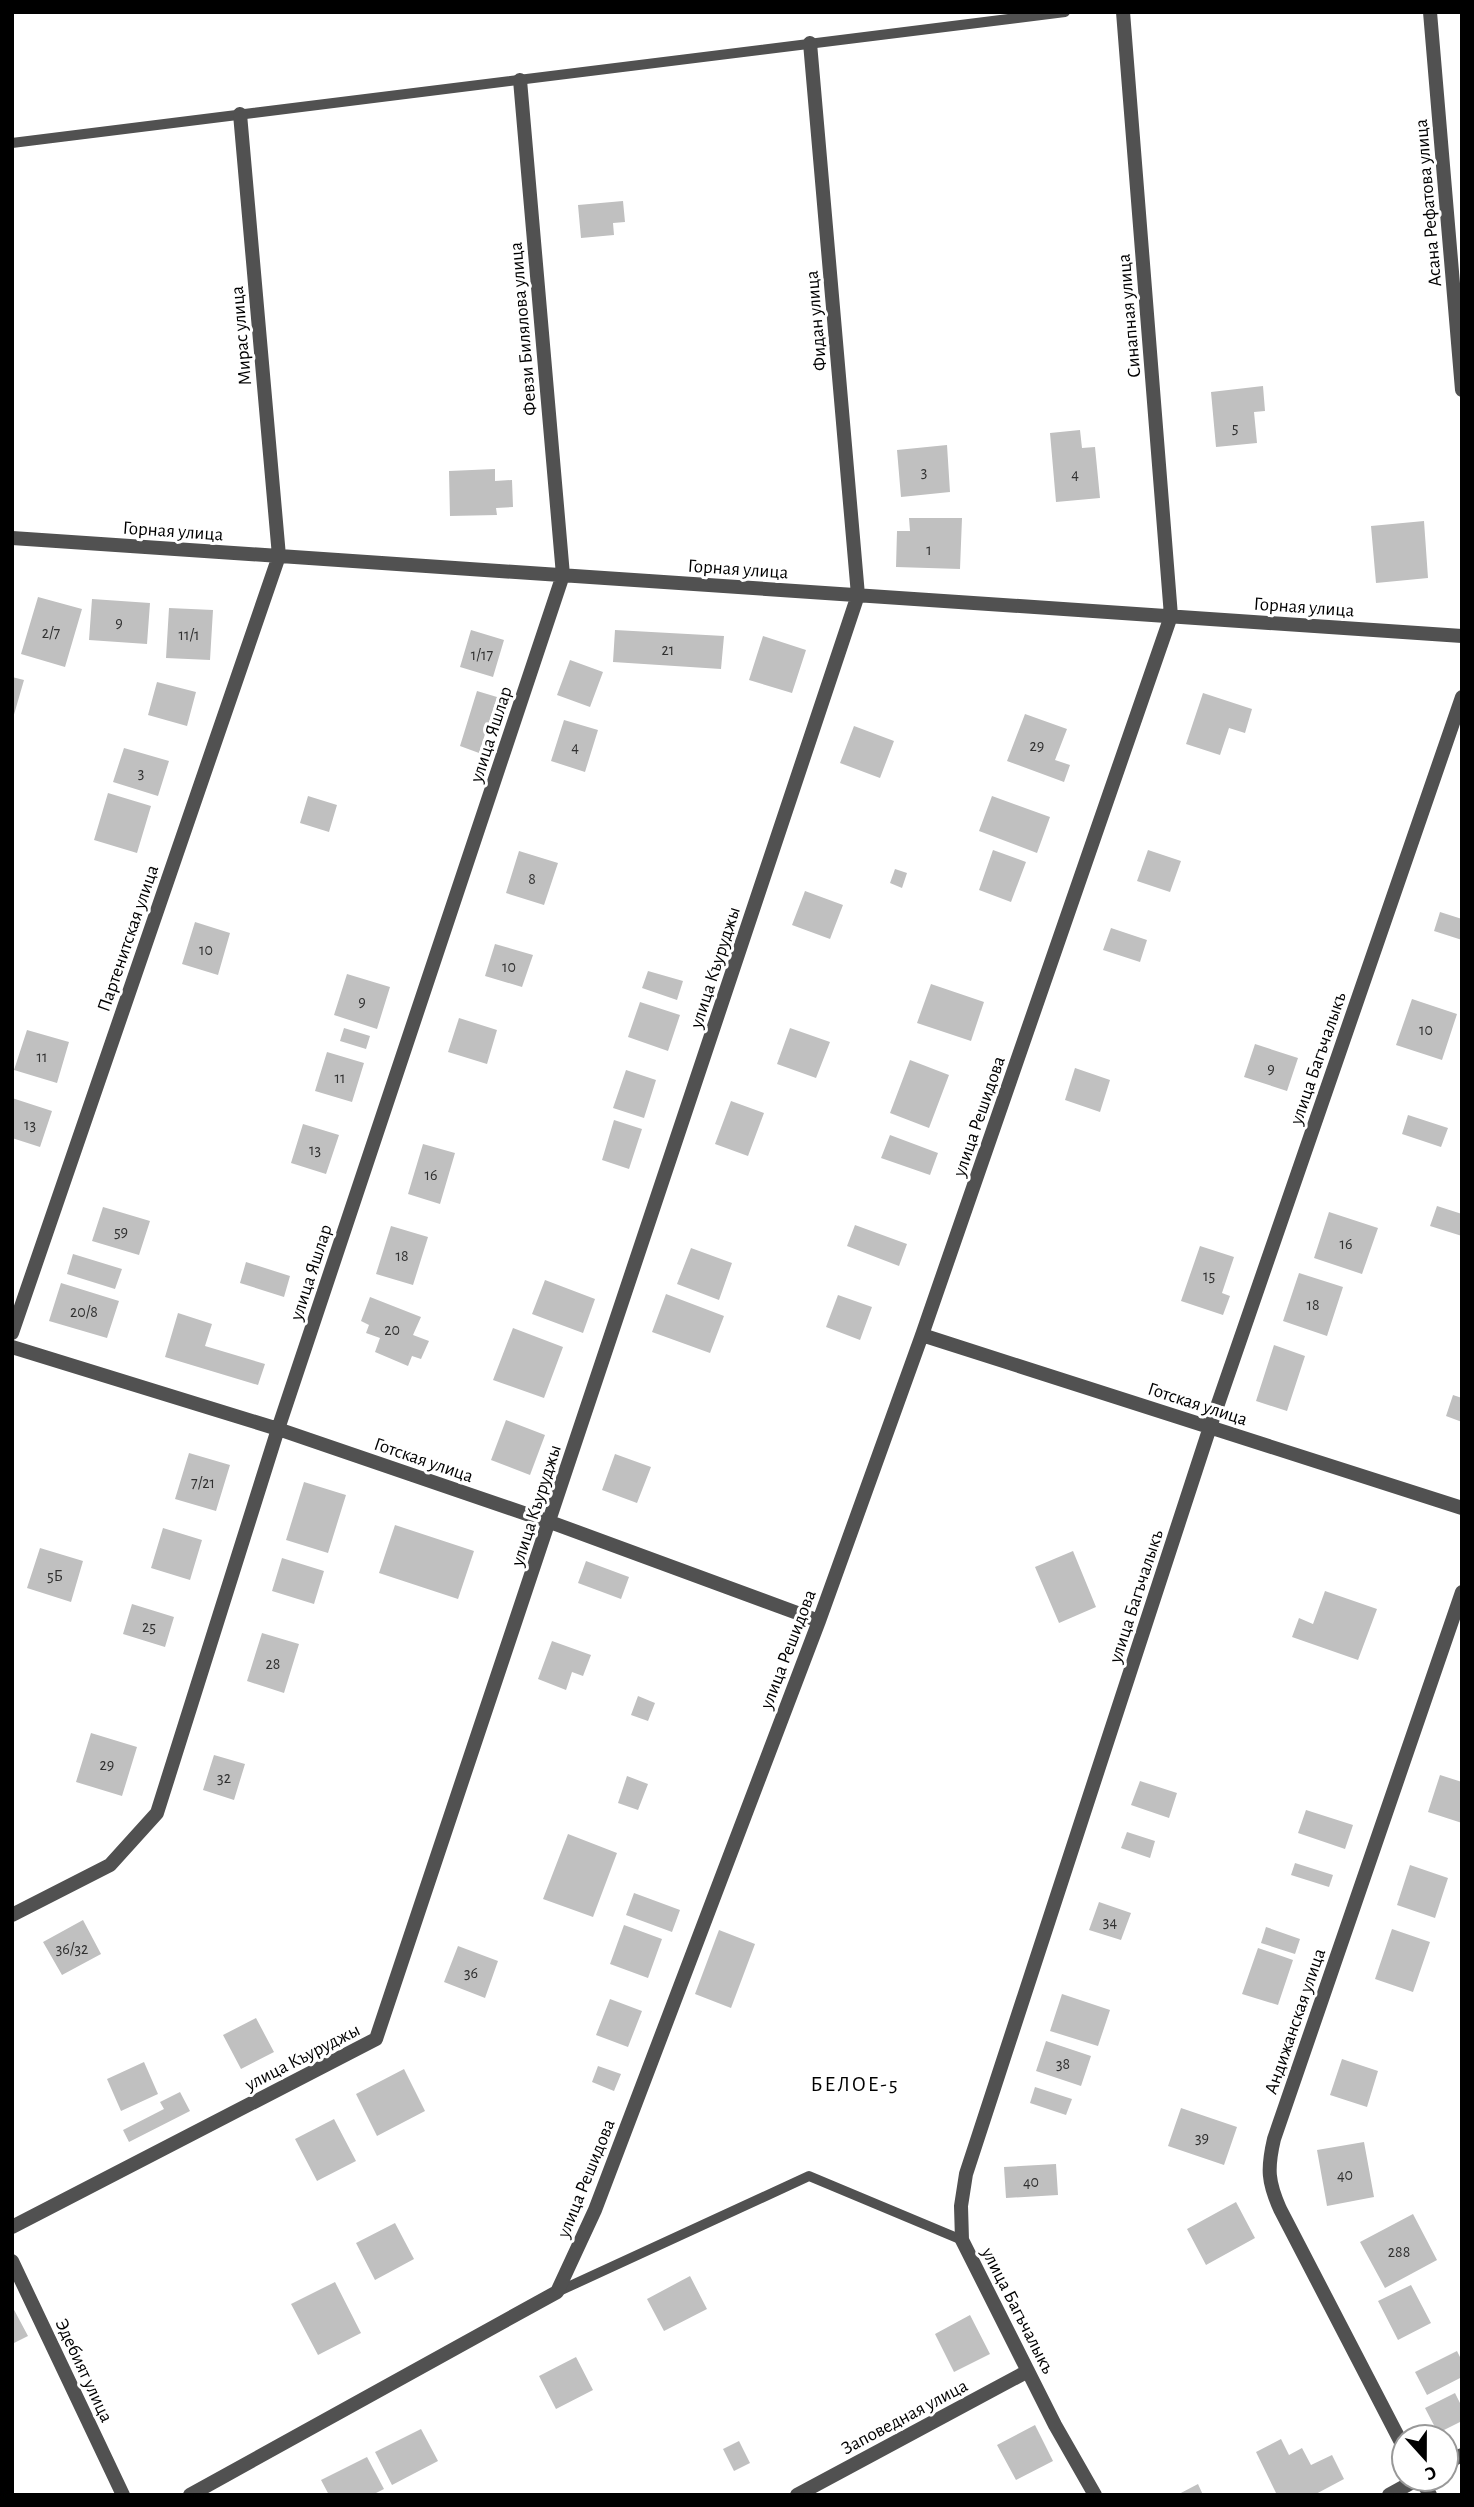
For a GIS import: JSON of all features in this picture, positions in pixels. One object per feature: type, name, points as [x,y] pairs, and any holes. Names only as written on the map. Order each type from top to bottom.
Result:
[{"type":"street","name":"Синапная улица","points":[[1123,12],[1171,616]]},
{"type":"street","name":"Асана Рефатова улица","points":[[1430,12],[1462,390]]},
{"type":"street","name":"Фидан улица","points":[[810,43],[858,595]]},
{"type":"street","name":"Февзи Билялова улица","points":[[520,80],[563,575]]},
{"type":"street","name":"Мирас улица","points":[[240,114],[279,556]]},
{"type":"street","name":"Горная улица","points":[[12,538],[1462,636]]},
{"type":"street","name":"Партенитская улица","points":[[12,1333],[279,556]]},
{"type":"street","name":"улица Яшлар","points":[[12,1915],[110,1864],[157,1812],[278,1430],[563,575]]},
{"type":"street","name":"улица Къуруджы","points":[[12,2227],[376,2039],[858,595]]},
{"type":"street","name":"улица Решидова","points":[[557,2292],[595,2210],[819,1621],[922,1335],[1171,616]]},
{"type":"street","name":"улица Багъчалыкъ","points":[[1095,2495],[1055,2425],[962,2240],[961,2206],[966,2174],[1210,1427],[1462,697]]},
{"type":"street","name":"Готская улица","points":[[922,1335],[1462,1508]]},
{"type":"street","name":"Готская улица","points":[[12,1347],[278,1430],[550,1522],[819,1621]]},
{"type":"street","name":"Андижанская улица","points":[[1391,2423],[1280,2209],[1270,2187],[1268,2163],[1278,2126],[1462,1592]]},
{"type":"street","name":"Эдебият улица","points":[[12,2262],[122,2495]]},
{"type":"street","points":[[190,2495],[557,2292]]},
{"type":"street","name":"Заповедная улица","points":[[797,2495],[1028,2371]]},
{"type":"lane","points":[[12,143],[1065,12]]},
{"type":"lane","points":[[557,2292],[809,2176],[962,2240]]},
{"type":"building","points":[[623,201],[625,222],[613,223],[614,235],[581,238],[578,205]]},
{"type":"building","points":[[1263,386],[1265,411],[1254,412],[1257,443],[1216,447],[1211,392]]},
{"type":"building","points":[[1080,430],[1082,448],[1095,447],[1100,498],[1056,502],[1050,433]]},
{"type":"building","points":[[947,445],[950,492],[901,497],[897,450]]},
{"type":"building","points":[[495,469],[495,481],[512,480],[513,507],[496,508],[497,515],[450,516],[449,471]]},
{"type":"building","points":[[909,518],[962,518],[960,569],[896,567],[897,531],[910,531]]},
{"type":"building","points":[[1424,521],[1428,578],[1376,583],[1371,526]]},
{"type":"building","points":[[38,597],[82,609],[65,667],[21,654]]},
{"type":"building","points":[[92,599],[150,603],[147,644],[89,640]]},
{"type":"building","points":[[169,608],[213,610],[210,660],[166,658]]},
{"type":"building","points":[[471,630],[504,640],[493,677],[460,667]]},
{"type":"building","points":[[615,630],[724,636],[721,669],[613,662]]},
{"type":"building","points":[[763,636],[806,650],[792,693],[749,680]]},
{"type":"building","points":[[570,660],[603,672],[590,707],[557,695]]},
{"type":"building","points":[[12,677],[24,680],[13,718],[12,718]]},
{"type":"building","points":[[157,682],[196,692],[187,726],[148,715]]},
{"type":"building","points":[[477,691],[497,697],[479,753],[460,746]]},
{"type":"building","points":[[1203,693],[1252,709],[1245,733],[1229,728],[1220,755],[1186,744]]},
{"type":"building","points":[[1025,714],[1067,729],[1055,760],[1070,765],[1064,782],[1007,761]]},
{"type":"building","points":[[564,720],[598,730],[585,772],[551,761]]},
{"type":"building","points":[[854,726],[894,741],[880,778],[840,763]]},
{"type":"building","points":[[124,748],[169,761],[158,796],[113,782]]},
{"type":"building","points":[[108,793],[151,806],[137,853],[94,840]]},
{"type":"building","points":[[308,796],[337,805],[329,832],[300,823]]},
{"type":"building","points":[[992,796],[1050,817],[1037,853],[979,831]]},
{"type":"building","points":[[993,850],[1026,862],[1011,902],[979,890]]},
{"type":"building","points":[[1148,850],[1181,861],[1170,892],[1137,881]]},
{"type":"building","points":[[519,851],[558,863],[544,905],[506,893]]},
{"type":"building","points":[[895,869],[907,873],[902,888],[890,883]]},
{"type":"building","points":[[805,891],[843,905],[830,939],[792,925]]},
{"type":"building","points":[[1440,912],[1462,919],[1462,940],[1434,931]]},
{"type":"building","points":[[195,922],[230,933],[218,975],[182,964]]},
{"type":"building","points":[[1111,928],[1147,940],[1140,962],[1103,950]]},
{"type":"building","points":[[495,944],[533,955],[522,987],[485,976]]},
{"type":"building","points":[[648,971],[683,981],[677,1000],[642,988]]},
{"type":"building","points":[[347,974],[390,987],[377,1029],[334,1015]]},
{"type":"building","points":[[931,984],[984,1002],[971,1041],[917,1023]]},
{"type":"building","points":[[1412,999],[1457,1014],[1442,1060],[1396,1045]]},
{"type":"building","points":[[640,1002],[680,1015],[668,1051],[628,1037]]},
{"type":"building","points":[[459,1018],[497,1030],[487,1064],[448,1052]]},
{"type":"building","points":[[344,1028],[370,1036],[366,1049],[340,1041]]},
{"type":"building","points":[[790,1028],[830,1042],[816,1078],[777,1064]]},
{"type":"building","points":[[27,1030],[69,1042],[57,1083],[14,1070]]},
{"type":"building","points":[[1255,1044],[1298,1058],[1287,1091],[1244,1077]]},
{"type":"building","points":[[327,1052],[364,1063],[352,1102],[315,1091]]},
{"type":"building","points":[[910,1060],[949,1075],[929,1128],[890,1113]]},
{"type":"building","points":[[1075,1068],[1110,1080],[1100,1112],[1065,1100]]},
{"type":"building","points":[[626,1070],[656,1080],[644,1118],[613,1108]]},
{"type":"building","points":[[12,1098],[52,1111],[40,1147],[12,1138]]},
{"type":"building","points":[[731,1101],[764,1113],[748,1156],[715,1144]]},
{"type":"building","points":[[1408,1115],[1448,1128],[1441,1147],[1402,1134]]},
{"type":"building","points":[[614,1120],[642,1129],[629,1169],[602,1160]]},
{"type":"building","points":[[303,1124],[339,1135],[326,1174],[291,1163]]},
{"type":"building","points":[[890,1135],[938,1153],[930,1175],[881,1158]]},
{"type":"building","points":[[423,1144],[455,1153],[440,1204],[408,1194]]},
{"type":"building","points":[[1437,1206],[1462,1214],[1462,1236],[1430,1226]]},
{"type":"building","points":[[103,1207],[150,1221],[139,1255],[92,1241]]},
{"type":"building","points":[[1329,1212],[1378,1228],[1362,1274],[1314,1258]]},
{"type":"building","points":[[855,1225],[907,1244],[899,1266],[847,1246]]},
{"type":"building","points":[[391,1226],[428,1237],[413,1285],[376,1274]]},
{"type":"building","points":[[1200,1246],[1234,1257],[1222,1293],[1230,1296],[1223,1315],[1181,1301]]},
{"type":"building","points":[[691,1248],[732,1263],[719,1300],[677,1284]]},
{"type":"building","points":[[73,1254],[122,1269],[115,1289],[67,1274]]},
{"type":"building","points":[[246,1262],[290,1276],[284,1297],[240,1283]]},
{"type":"building","points":[[1299,1273],[1343,1287],[1327,1336],[1283,1321]]},
{"type":"building","points":[[545,1280],[595,1299],[583,1333],[532,1314]]},
{"type":"building","points":[[61,1283],[119,1301],[107,1338],[49,1321]]},
{"type":"building","points":[[666,1294],[724,1316],[710,1353],[652,1332]]},
{"type":"building","points":[[838,1295],[872,1307],[860,1340],[826,1327]]},
{"type":"building","points":[[370,1297],[421,1317],[413,1335],[429,1341],[421,1359],[412,1356],[408,1366],[375,1352],[380,1338],[366,1333],[369,1325],[361,1321]]},
{"type":"building","points":[[178,1313],[212,1324],[205,1346],[265,1364],[258,1385],[165,1357]]},
{"type":"building","points":[[513,1328],[563,1347],[544,1398],[493,1380]]},
{"type":"building","points":[[1274,1345],[1305,1356],[1287,1411],[1256,1401]]},
{"type":"building","points":[[1453,1395],[1462,1398],[1462,1422],[1446,1416]]},
{"type":"building","points":[[506,1420],[545,1435],[530,1475],[491,1460]]},
{"type":"building","points":[[189,1453],[230,1465],[216,1511],[175,1499]]},
{"type":"building","points":[[615,1454],[651,1467],[637,1503],[602,1490]]},
{"type":"building","points":[[304,1482],[346,1495],[328,1553],[286,1540]]},
{"type":"building","points":[[395,1525],[474,1551],[458,1599],[379,1573]]},
{"type":"building","points":[[163,1528],[202,1540],[190,1580],[151,1568]]},
{"type":"building","points":[[40,1548],[83,1561],[71,1602],[27,1588]]},
{"type":"building","points":[[1073,1551],[1096,1607],[1059,1623],[1035,1567]]},
{"type":"building","points":[[282,1558],[324,1571],[314,1604],[272,1591]]},
{"type":"building","points":[[586,1561],[629,1577],[621,1599],[578,1583]]},
{"type":"building","points":[[1325,1591],[1377,1609],[1358,1660],[1292,1637],[1299,1618],[1313,1624]]},
{"type":"building","points":[[132,1604],[174,1617],[165,1647],[123,1634]]},
{"type":"building","points":[[262,1633],[299,1644],[284,1693],[247,1681]]},
{"type":"building","points":[[552,1641],[591,1655],[583,1676],[572,1672],[566,1690],[538,1679]]},
{"type":"building","points":[[638,1696],[655,1703],[648,1721],[631,1715]]},
{"type":"building","points":[[91,1733],[137,1747],[122,1796],[76,1782]]},
{"type":"building","points":[[214,1755],[245,1764],[234,1800],[203,1790]]},
{"type":"building","points":[[1440,1775],[1462,1782],[1462,1823],[1428,1812]]},
{"type":"building","points":[[627,1776],[648,1784],[638,1810],[618,1803]]},
{"type":"building","points":[[1140,1781],[1177,1793],[1169,1818],[1131,1805]]},
{"type":"building","points":[[1306,1810],[1353,1825],[1345,1849],[1298,1833]]},
{"type":"building","points":[[1127,1832],[1155,1841],[1150,1858],[1121,1848]]},
{"type":"building","points":[[568,1834],[617,1853],[593,1917],[543,1899]]},
{"type":"building","points":[[1295,1863],[1333,1875],[1329,1887],[1291,1875]]},
{"type":"building","points":[[1410,1865],[1448,1878],[1435,1918],[1397,1905]]},
{"type":"building","points":[[634,1893],[680,1910],[672,1932],[626,1915]]},
{"type":"building","points":[[1099,1902],[1131,1913],[1121,1940],[1089,1930]]},
{"type":"building","points":[[83,1920],[101,1954],[62,1975],[43,1942]]},
{"type":"building","points":[[624,1925],[662,1939],[648,1978],[610,1964]]},
{"type":"building","points":[[1266,1927],[1300,1939],[1295,1954],[1261,1943]]},
{"type":"building","points":[[1392,1929],[1430,1942],[1413,1992],[1375,1979]]},
{"type":"building","points":[[719,1930],[755,1944],[731,2008],[695,1994]]},
{"type":"building","points":[[458,1946],[498,1961],[485,1998],[444,1982]]},
{"type":"building","points":[[1258,1948],[1293,1960],[1278,2005],[1242,1994]]},
{"type":"building","points":[[1062,1994],[1110,2010],[1098,2046],[1050,2031]]},
{"type":"building","points":[[610,1999],[642,2011],[628,2047],[596,2035]]},
{"type":"building","points":[[256,2018],[274,2052],[241,2069],[223,2035]]},
{"type":"building","points":[[1046,2041],[1091,2056],[1081,2086],[1036,2071]]},
{"type":"building","points":[[1342,2059],[1378,2071],[1367,2107],[1330,2095]]},
{"type":"building","points":[[144,2062],[158,2094],[121,2111],[107,2079]]},
{"type":"building","points":[[598,2066],[621,2074],[614,2091],[592,2082]]},
{"type":"building","points":[[404,2069],[425,2111],[377,2136],[356,2094]]},
{"type":"building","points":[[1035,2087],[1072,2099],[1066,2115],[1030,2103]]},
{"type":"building","points":[[180,2092],[190,2111],[129,2142],[123,2130],[164,2109],[160,2102]]},
{"type":"building","points":[[1181,2108],[1237,2127],[1224,2165],[1168,2146]]},
{"type":"building","points":[[334,2119],[356,2161],[317,2181],[295,2139]]},
{"type":"building","points":[[1364,2142],[1374,2197],[1327,2206],[1317,2150]]},
{"type":"building","points":[[1056,2164],[1058,2195],[1006,2198],[1004,2167]]},
{"type":"building","points":[[1236,2202],[1255,2238],[1206,2265],[1187,2229]]},
{"type":"building","points":[[1413,2214],[1437,2260],[1385,2288],[1360,2242]]},
{"type":"building","points":[[395,2223],[414,2259],[375,2280],[356,2243]]},
{"type":"building","points":[[690,2276],[707,2309],[664,2331],[647,2299]]},
{"type":"building","points":[[335,2282],[361,2333],[318,2355],[291,2304]]},
{"type":"building","points":[[1411,2285],[1431,2323],[1398,2340],[1378,2301]]},
{"type":"building","points":[[12,2306],[28,2336],[12,2344]]},
{"type":"building","points":[[970,2315],[990,2354],[954,2372],[935,2334]]},
{"type":"building","points":[[1457,2351],[1462,2361],[1462,2377],[1427,2395],[1415,2372]]},
{"type":"building","points":[[576,2357],[593,2390],[556,2409],[539,2376]]},
{"type":"building","points":[[1455,2393],[1462,2407],[1462,2421],[1433,2423],[1425,2408]]},
{"type":"building","points":[[1035,2425],[1053,2461],[1016,2480],[997,2445]]},
{"type":"building","points":[[421,2429],[438,2461],[392,2485],[375,2452]]},
{"type":"building","points":[[1281,2439],[1289,2455],[1302,2448],[1311,2465],[1332,2455],[1344,2479],[1314,2495],[1277,2495],[1256,2452]]},
{"type":"building","points":[[739,2441],[750,2463],[734,2471],[723,2449]]},
{"type":"building","points":[[367,2457],[384,2489],[372,2495],[329,2495],[321,2480]]},
{"type":"building","points":[[1198,2484],[1203,2495],[1177,2495]]},
{"type":"district","name":"БЕЛОЕ-5","points":[[855,2084]]}]
